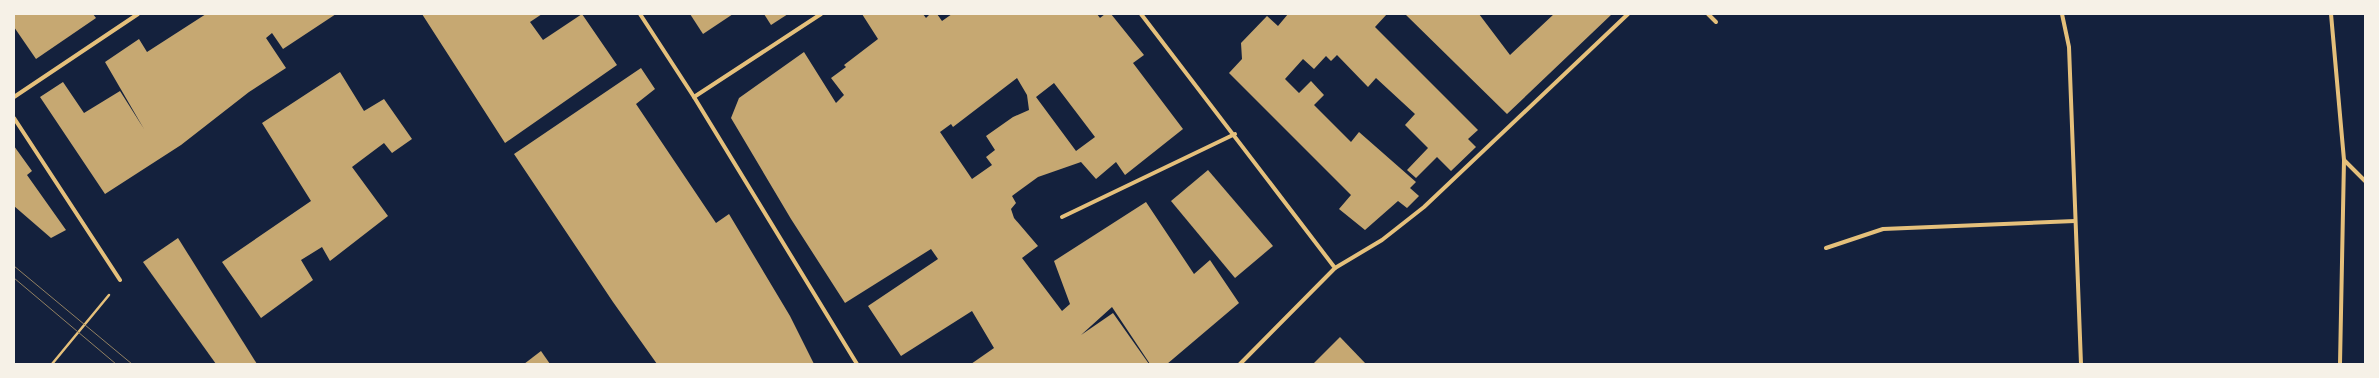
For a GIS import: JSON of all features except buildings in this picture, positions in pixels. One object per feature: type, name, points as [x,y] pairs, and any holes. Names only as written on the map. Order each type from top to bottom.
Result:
[{"type":"street","points":[[14,97],[138,14]]},
{"type":"street","points":[[640,14],[694,97],[857,364]]},
{"type":"street","points":[[694,97],[821,14]]},
{"type":"street","points":[[1141,14],[1335,268]]},
{"type":"street","points":[[1240,364],[1335,268],[1382,240],[1424,207],[1628,14]]},
{"type":"street","points":[[1708,14],[1716,22]]},
{"type":"street","points":[[2062,14],[2068,47],[2081,364]]},
{"type":"street","points":[[2331,14],[2344,160],[2340,364]]},
{"type":"street","points":[[14,118],[120,280]]},
{"type":"street","points":[[1062,217],[1234,134]]},
{"type":"street","points":[[2344,160],[2365,181]]},
{"type":"street","points":[[1826,248],[1883,229],[2075,221]]},
{"type":"path","points":[[52,364],[120,280]]},
{"type":"tram line","points":[[14,266],[132,364]]},
{"type":"tram line","points":[[14,278],[116,364]]}]
